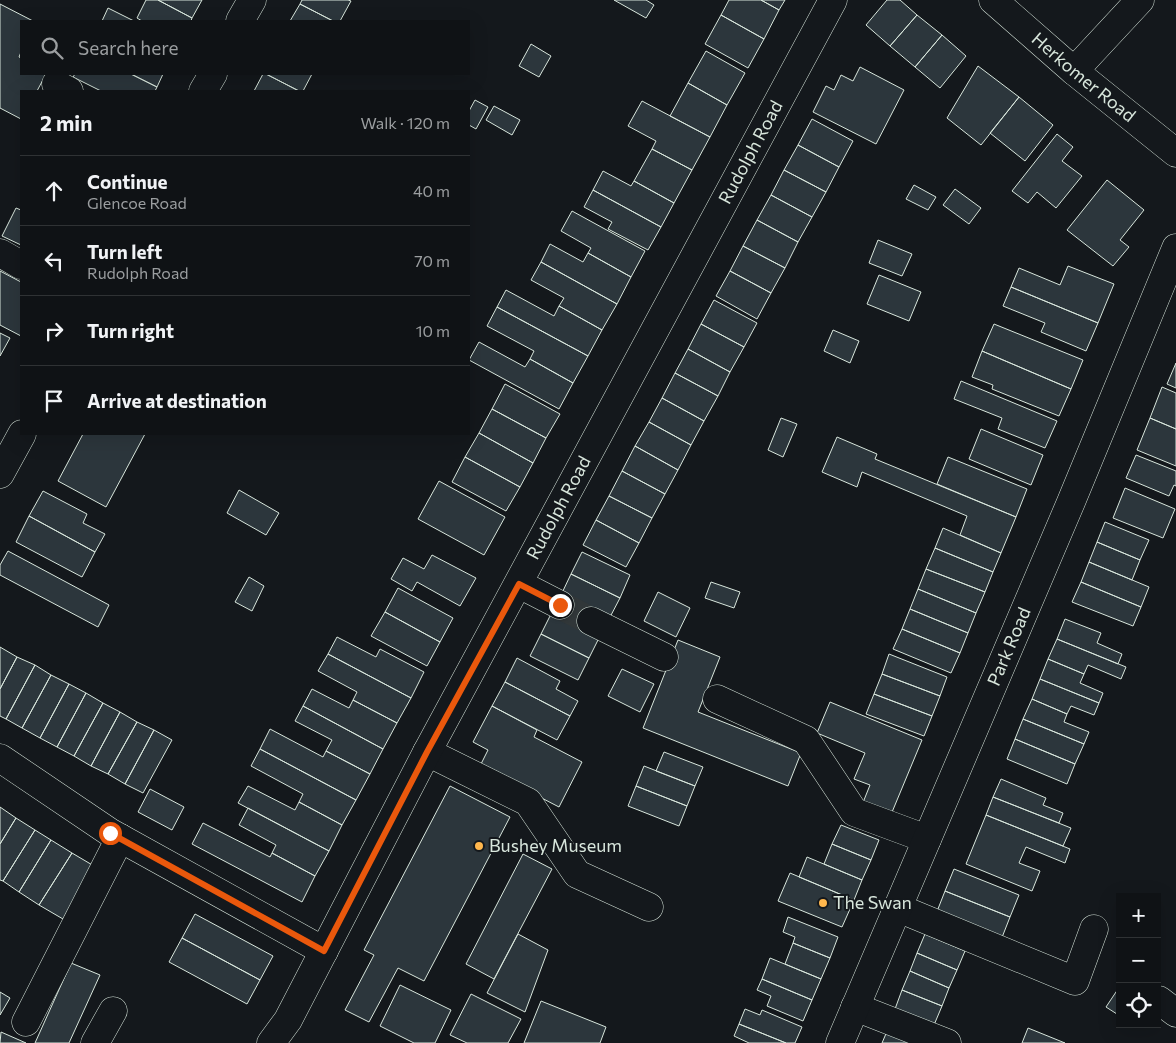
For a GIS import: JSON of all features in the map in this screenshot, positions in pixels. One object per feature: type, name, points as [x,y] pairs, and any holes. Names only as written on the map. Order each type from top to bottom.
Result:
[{"type":"street","points":[[241,20],[252,0]]},
{"type":"street","name":"Rudolph Road","points":[[271,1043],[288,1020],[427,752],[833,0]]},
{"type":"street","name":"Herkomer Road","points":[[993,0],[1074,71],[1176,153]]},
{"type":"street","points":[[1074,71],[1140,0]]},
{"type":"street","points":[[204,90],[212,75]]},
{"type":"street","name":"Park Road","points":[[840,1043],[1071,502],[1176,248]]},
{"type":"street","points":[[0,253],[20,263]]},
{"type":"street","points":[[0,474],[21,435]]},
{"type":"street","points":[[519,584],[560,605]]},
{"type":"street","points":[[591,621],[664,657]]},
{"type":"street","points":[[717,700],[806,740],[854,812],[927,839]]},
{"type":"street","points":[[427,752],[528,802],[577,874],[649,907]]},
{"type":"street","points":[[0,758],[120,838],[324,951]]},
{"type":"street","points":[[26,1022],[120,838]]},
{"type":"street","points":[[898,908],[1075,982],[1094,929]]},
{"type":"street","points":[[855,1007],[947,1043]]},
{"type":"street","points":[[95,1043],[113,1011]]},
{"type":"building","points":[[146,0],[158,0],[192,18],[191,20],[140,20],[137,18]]},
{"type":"building","points":[[158,0],[202,0],[192,18]]},
{"type":"building","points":[[302,0],[351,1],[341,20],[331,20],[300,4]]},
{"type":"building","points":[[614,0],[646,0],[654,5],[646,18]]},
{"type":"building","points":[[729,0],[761,0],[779,10],[764,39],[721,15]]},
{"type":"building","points":[[761,0],[785,0],[779,10]]},
{"type":"building","points":[[887,0],[900,0],[917,15],[890,46],[866,25]]},
{"type":"building","points":[[0,4],[31,20],[20,20],[20,75],[45,75],[38,90],[20,90],[20,118],[0,108]]},
{"type":"building","points":[[300,4],[331,20],[291,20]]},
{"type":"building","points":[[108,8],[132,20],[102,20]]},
{"type":"building","points":[[721,15],[764,39],[748,68],[705,44]]},
{"type":"building","points":[[917,15],[942,35],[915,67],[890,46]]},
{"type":"building","points":[[942,35],[966,56],[940,88],[915,67]]},
{"type":"building","points":[[531,44],[551,56],[539,77],[519,66]]},
{"type":"building","points":[[706,51],[745,73],[727,105],[688,83]]},
{"type":"building","points":[[978,66],[1019,97],[981,145],[947,118]]},
{"type":"building","points":[[860,67],[904,90],[876,144],[813,112],[826,86],[834,90],[841,75],[853,81]]},
{"type":"building","points":[[74,75],[133,75],[157,87],[156,90],[99,90],[73,77]]},
{"type":"building","points":[[133,75],[163,75],[157,87]]},
{"type":"building","points":[[262,75],[268,75],[297,90],[255,90]]},
{"type":"building","points":[[268,75],[311,75],[304,90],[297,90]]},
{"type":"building","points":[[688,83],[727,105],[710,137],[670,116]]},
{"type":"building","points":[[1019,97],[1053,125],[1025,161],[990,133]]},
{"type":"building","points":[[475,100],[488,107],[476,129],[470,126],[470,109]]},
{"type":"building","points":[[642,101],[710,137],[692,170],[652,149],[656,141],[628,126]]},
{"type":"building","points":[[494,106],[520,120],[512,135],[486,120]]},
{"type":"building","points":[[812,119],[853,141],[839,167],[798,145]]},
{"type":"building","points":[[1057,134],[1073,147],[1062,161],[1082,176],[1056,208],[1037,192],[1028,203],[1012,191]]},
{"type":"building","points":[[798,145],[839,167],[826,192],[784,170]]},
{"type":"building","points":[[652,149],[692,170],[674,203],[634,181]]},
{"type":"building","points":[[784,170],[826,192],[812,217],[771,195]]},
{"type":"building","points":[[603,171],[631,186],[634,181],[674,203],[661,227],[593,190]]},
{"type":"building","points":[[1107,180],[1144,210],[1120,240],[1129,247],[1113,266],[1067,230]]},
{"type":"building","points":[[914,185],[936,197],[928,210],[906,199]]},
{"type":"building","points":[[955,189],[981,208],[969,224],[943,205]]},
{"type":"building","points":[[593,190],[661,227],[648,250],[608,229],[612,222],[584,207]]},
{"type":"building","points":[[771,195],[812,217],[798,242],[757,220]]},
{"type":"building","points":[[16,208],[20,210],[20,245],[2,236]]},
{"type":"building","points":[[572,211],[645,251],[631,277],[588,253],[591,248],[561,231]]},
{"type":"building","points":[[757,220],[798,242],[785,268],[743,246]]},
{"type":"building","points":[[878,240],[912,254],[902,276],[869,263]]},
{"type":"building","points":[[550,244],[583,262],[588,253],[631,277],[617,304],[541,262]]},
{"type":"building","points":[[743,246],[785,268],[771,293],[730,271]]},
{"type":"building","points":[[541,262],[617,304],[602,330],[559,306],[564,298],[531,280]]},
{"type":"building","points":[[1068,266],[1114,284],[1098,323],[1011,287],[1019,268],[1060,285]]},
{"type":"building","points":[[0,271],[20,281],[20,335],[0,325]]},
{"type":"building","points":[[730,271],[771,293],[757,319],[716,296]]},
{"type":"building","points":[[879,275],[921,292],[909,321],[867,304]]},
{"type":"building","points":[[1011,287],[1098,323],[1086,351],[1041,332],[1045,323],[1003,306]]},
{"type":"building","points":[[506,290],[554,316],[559,306],[602,330],[588,356],[497,307]]},
{"type":"building","points":[[714,300],[757,323],[744,347],[701,324]]},
{"type":"building","points":[[497,307],[588,356],[573,383],[530,359],[534,351],[487,326]]},
{"type":"building","points":[[701,324],[744,347],[730,372],[688,349]]},
{"type":"building","points":[[994,324],[1083,360],[1071,389],[982,351]]},
{"type":"building","points":[[833,330],[859,341],[850,363],[824,351]]},
{"type":"building","points":[[0,333],[10,338],[0,356]]},
{"type":"building","points":[[479,342],[525,367],[530,359],[573,383],[559,409],[470,361]]},
{"type":"building","points":[[688,349],[730,372],[718,396],[675,373]]},
{"type":"building","points":[[982,351],[1071,389],[1059,416],[992,389],[993,385],[972,377]]},
{"type":"building","points":[[1176,363],[1176,388],[1167,384]]},
{"type":"building","points":[[675,373],[718,396],[704,421],[662,398]]},
{"type":"building","points":[[961,381],[1057,421],[1045,448],[998,429],[1002,418],[954,399]]},
{"type":"building","points":[[505,384],[560,414],[546,438],[492,409]]},
{"type":"building","points":[[1162,387],[1176,393],[1176,429],[1150,418]]},
{"type":"building","points":[[662,398],[704,421],[691,445],[649,422]]},
{"type":"building","points":[[492,409],[546,438],[533,463],[479,433]]},
{"type":"building","points":[[781,418],[797,424],[783,457],[768,450]]},
{"type":"building","points":[[1150,418],[1176,429],[1176,466],[1137,450]]},
{"type":"building","points":[[649,422],[691,445],[678,470],[635,446]]},
{"type":"building","points":[[981,429],[1043,455],[1031,485],[969,459]]},
{"type":"building","points":[[479,433],[533,463],[520,487],[465,457]]},
{"type":"building","points":[[82,435],[144,435],[106,507],[58,481]]},
{"type":"building","points":[[837,437],[877,454],[875,459],[1016,517],[1001,553],[960,535],[967,516],[862,472],[857,487],[822,472]]},
{"type":"building","points":[[635,446],[678,470],[665,494],[622,471]]},
{"type":"building","points":[[1136,455],[1176,471],[1176,486],[1174,485],[1169,496],[1126,478]]},
{"type":"building","points":[[465,457],[520,487],[506,511],[452,482]]},
{"type":"building","points":[[948,457],[1027,489],[1016,517],[937,484]]},
{"type":"building","points":[[622,471],[665,494],[652,518],[609,496]]},
{"type":"building","points":[[439,481],[505,517],[484,555],[418,519]]},
{"type":"building","points":[[1125,488],[1175,509],[1163,538],[1113,518]]},
{"type":"building","points":[[239,490],[279,513],[266,535],[227,513]]},
{"type":"building","points":[[43,491],[87,514],[83,523],[105,534],[95,552],[29,516]]},
{"type":"building","points":[[609,496],[652,518],[639,543],[596,520]]},
{"type":"building","points":[[29,516],[95,552],[82,577],[16,542]]},
{"type":"building","points":[[596,520],[639,543],[626,567],[583,545]]},
{"type":"building","points":[[1105,522],[1149,540],[1140,560],[1097,542]]},
{"type":"building","points":[[943,528],[1001,553],[993,572],[935,548]]},
{"type":"building","points":[[1097,542],[1140,560],[1132,580],[1089,562]]},
{"type":"building","points":[[935,548],[993,572],[985,592],[926,569]]},
{"type":"building","points":[[8,551],[109,605],[98,627],[0,575],[0,565]]},
{"type":"building","points":[[582,552],[630,575],[620,598],[571,574]]},
{"type":"building","points":[[432,555],[476,578],[460,606],[417,582],[412,591],[391,579],[403,558],[424,569]]},
{"type":"building","points":[[1089,562],[1149,587],[1141,607],[1081,582]]},
{"type":"building","points":[[926,569],[985,592],[976,613],[918,589]]},
{"type":"building","points":[[571,574],[620,598],[609,619],[561,595]]},
{"type":"building","points":[[249,577],[264,586],[252,611],[235,602]]},
{"type":"building","points":[[711,582],[740,592],[734,608],[705,598]]},
{"type":"building","points":[[1081,582],[1141,607],[1133,626],[1072,602]]},
{"type":"building","points":[[398,588],[453,618],[440,642],[385,612]]},
{"type":"building","points":[[918,589],[976,613],[968,633],[910,609]]},
{"type":"building","points":[[658,592],[690,608],[676,637],[644,621]]},
{"type":"building","points":[[564,597],[595,613],[587,629],[555,614]]},
{"type":"building","points":[[910,609],[968,633],[960,653],[902,629]]},
{"type":"building","points":[[385,612],[440,642],[427,666],[371,636]]},
{"type":"building","points":[[552,612],[600,636],[589,658],[541,634]]},
{"type":"building","points":[[1065,619],[1101,633],[1097,643],[1122,654],[1118,664],[1057,639]]},
{"type":"building","points":[[902,629],[960,653],[951,673],[893,649]]},
{"type":"building","points":[[541,634],[589,658],[578,680],[530,656]]},
{"type":"building","points":[[337,637],[376,657],[380,649],[424,672],[411,698],[328,654]]},
{"type":"building","points":[[1057,639],[1126,667],[1121,679],[1088,665],[1084,674],[1048,659]]},
{"type":"building","points":[[678,640],[720,657],[698,712],[801,753],[788,786],[643,728]]},
{"type":"building","points":[[0,647],[17,657],[0,689]]},
{"type":"building","points":[[328,654],[411,698],[397,723],[353,700],[357,692],[318,671]]},
{"type":"building","points":[[889,654],[947,677],[940,696],[882,674]]},
{"type":"building","points":[[17,657],[35,665],[6,719],[0,716],[0,689]]},
{"type":"building","points":[[517,658],[560,681],[556,689],[578,701],[570,716],[505,682]]},
{"type":"building","points":[[1048,659],[1084,674],[1080,683],[1103,693],[1099,703],[1040,679]]},
{"type":"building","points":[[35,665],[51,675],[22,728],[6,719]]},
{"type":"building","points":[[622,669],[654,684],[640,712],[608,696]]},
{"type":"building","points":[[882,674],[940,696],[932,716],[874,694]]},
{"type":"building","points":[[51,675],[69,684],[40,738],[22,728]]},
{"type":"building","points":[[1040,679],[1099,703],[1094,715],[1071,706],[1067,714],[1032,699]]},
{"type":"building","points":[[505,682],[570,716],[557,740],[492,706]]},
{"type":"building","points":[[69,684],[86,693],[57,747],[40,738]]},
{"type":"building","points":[[312,689],[349,708],[353,700],[397,723],[383,749],[303,706]]},
{"type":"building","points":[[86,693],[103,703],[74,756],[57,747]]},
{"type":"building","points":[[874,694],[932,716],[924,736],[866,714]]},
{"type":"building","points":[[1032,699],[1067,714],[1064,722],[1089,732],[1084,744],[1023,719]]},
{"type":"building","points":[[830,702],[922,740],[890,817],[862,805],[870,785],[854,779],[865,753],[817,733]]},
{"type":"building","points":[[103,703],[120,712],[91,766],[74,756]]},
{"type":"building","points":[[303,706],[383,749],[370,774],[326,751],[332,740],[295,721]]},
{"type":"building","points":[[492,706],[537,730],[534,737],[582,762],[559,807],[480,766],[488,750],[473,742]]},
{"type":"building","points":[[120,712],[137,722],[108,774],[91,766]]},
{"type":"building","points":[[1023,719],[1084,744],[1075,764],[1015,739]]},
{"type":"building","points":[[137,722],[154,730],[125,784],[108,774]]},
{"type":"building","points":[[270,729],[323,757],[326,751],[370,774],[356,800],[260,749]]},
{"type":"building","points":[[154,730],[172,740],[143,793],[125,784]]},
{"type":"building","points":[[1015,739],[1075,764],[1067,784],[1007,759]]},
{"type":"building","points":[[260,749],[356,800],[342,825],[299,802],[303,794],[251,766]]},
{"type":"building","points":[[664,752],[703,767],[695,786],[656,771]]},
{"type":"building","points":[[644,766],[695,786],[687,806],[636,786]]},
{"type":"building","points":[[1001,779],[1046,798],[1043,805],[1063,813],[1059,823],[993,797]]},
{"type":"building","points":[[248,786],[295,810],[299,802],[342,825],[329,851],[238,803]]},
{"type":"building","points":[[450,786],[510,817],[424,981],[398,968],[369,1022],[345,1010],[374,955],[364,950]]},
{"type":"building","points":[[636,786],[687,806],[679,826],[628,806]]},
{"type":"building","points":[[150,789],[184,807],[172,830],[138,812]]},
{"type":"building","points":[[993,797],[1071,828],[1063,846],[986,815]]},
{"type":"building","points":[[0,807],[16,818],[0,844]]},
{"type":"building","points":[[248,808],[329,851],[315,876],[272,853],[276,845],[239,825]]},
{"type":"building","points":[[986,815],[1070,849],[1065,863],[1026,847],[1019,863],[1040,871],[1032,891],[966,864]]},
{"type":"building","points":[[16,818],[35,830],[3,881],[0,880],[0,844]]},
{"type":"building","points":[[203,823],[270,857],[272,853],[315,876],[302,902],[192,844]]},
{"type":"building","points":[[841,825],[879,840],[871,860],[832,844]]},
{"type":"building","points":[[35,830],[51,840],[19,892],[3,881]]},
{"type":"building","points":[[51,840],[72,853],[39,905],[19,892]]},
{"type":"building","points":[[832,844],[871,860],[862,880],[824,864]]},
{"type":"building","points":[[72,853],[94,866],[63,919],[39,905]]},
{"type":"building","points":[[523,854],[552,869],[494,979],[466,964]]},
{"type":"building","points":[[807,857],[862,880],[854,900],[799,877]]},
{"type":"building","points":[[954,869],[1019,895],[1010,917],[945,891]]},
{"type":"building","points":[[790,873],[854,900],[842,927],[778,901]]},
{"type":"building","points":[[945,891],[1010,917],[1001,940],[936,914]]},
{"type":"building","points":[[195,914],[273,956],[260,980],[182,938]]},
{"type":"building","points":[[788,917],[838,937],[830,958],[793,943],[795,937],[783,932]]},
{"type":"building","points":[[518,934],[548,950],[525,1012],[487,993]]},
{"type":"building","points":[[925,934],[965,951],[957,970],[917,953]]},
{"type":"building","points":[[182,938],[260,980],[247,1004],[169,962]]},
{"type":"building","points":[[793,943],[830,958],[821,979],[785,964]]},
{"type":"building","points":[[917,953],[957,970],[949,988],[910,971]]},
{"type":"building","points":[[770,958],[821,979],[812,1000],[762,979]]},
{"type":"building","points":[[71,963],[100,975],[69,1043],[35,1043]]},
{"type":"building","points":[[910,971],[949,988],[942,1006],[902,990]]},
{"type":"building","points":[[762,979],[812,1000],[803,1021],[767,1006],[771,996],[757,990]]},
{"type":"building","points":[[400,985],[451,1010],[435,1043],[414,1043],[380,1026]]},
{"type":"building","points":[[902,990],[942,1006],[934,1025],[895,1009]]},
{"type":"building","points":[[0,992],[10,998],[0,1015]]},
{"type":"building","points":[[1116,992],[1116,1013],[1106,1007]]},
{"type":"building","points":[[471,994],[521,1019],[508,1043],[467,1043],[450,1035]]},
{"type":"building","points":[[541,1001],[606,1027],[600,1043],[524,1043]]},
{"type":"building","points":[[745,1009],[760,1015],[762,1010],[802,1027],[795,1043],[786,1043],[739,1024]]},
{"type":"building","points":[[739,1024],[786,1043],[749,1043],[734,1036]]},
{"type":"building","points":[[1028,1028],[1065,1043],[1022,1043]]},
{"type":"building","points":[[888,1029],[923,1043],[882,1043]]},
{"type":"building","points":[[1,1032],[26,1043],[0,1043]]},
{"type":"tunnel","points":[[560,605],[591,621]]},
{"type":"place","name":"Bushey Museum","points":[[479,846]]},
{"type":"place","name":"The Swan","points":[[823,903]]},
{"type":"route","points":[[110,833],[324,951],[427,752],[519,584],[560,605]]}]
